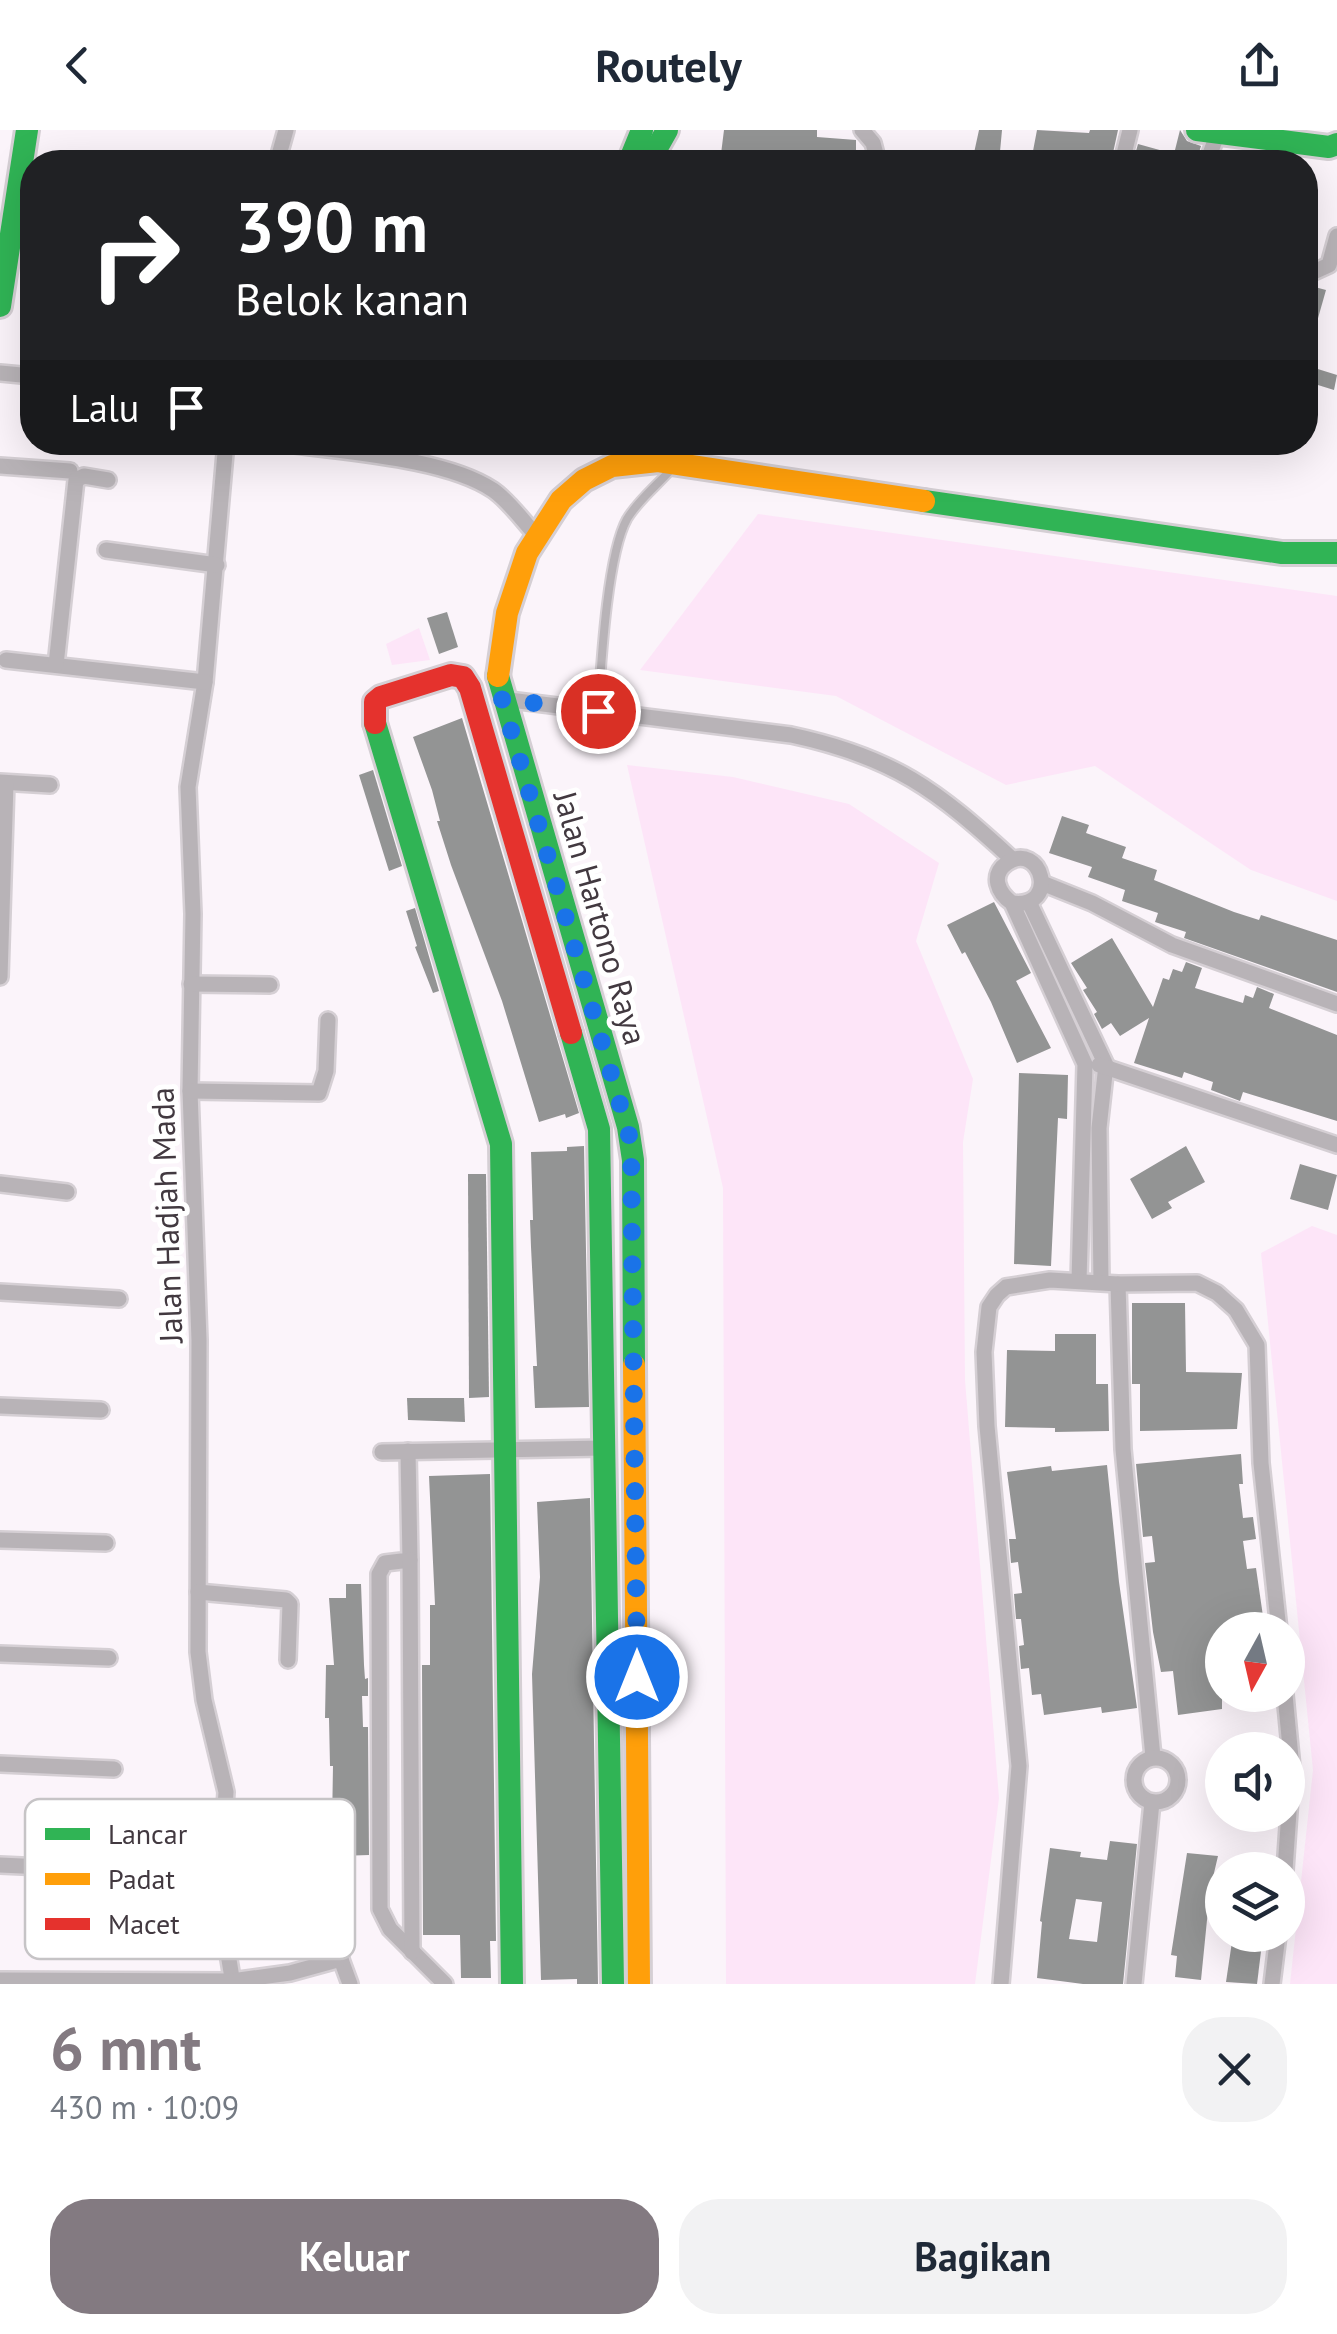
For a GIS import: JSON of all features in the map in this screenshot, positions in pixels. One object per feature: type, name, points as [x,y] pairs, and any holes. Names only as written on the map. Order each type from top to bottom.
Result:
[{"type":"street","points":[[1207,133],[1329,147],[1337,144]]},
{"type":"street","points":[[0,306],[20,176]]},
{"type":"street","points":[[1318,270],[1329,265],[1337,236]]},
{"type":"street","name":"Jalan Hadjah Mada","points":[[225,455],[204,682],[188,786],[193,914],[190,1090],[199,1340],[200,1682],[226,1799]]},
{"type":"street","points":[[357,455],[403,462],[474,481],[500,495],[536,535]]},
{"type":"street","name":"Jalan Hartono Raya","points":[[639,1984],[631,1142],[497,674],[510,598],[536,535],[550,515],[586,482],[616,465],[651,455]]},
{"type":"street","name":"Jalan Hartono Raya","points":[[660,455],[1124,532],[1282,553],[1337,553]]},
{"type":"street","points":[[0,466],[70,470]]},
{"type":"street","points":[[56,665],[76,480],[84,476],[108,480]]},
{"type":"street","points":[[106,550],[217,565]]},
{"type":"street","points":[[6,660],[204,682]]},
{"type":"street","points":[[512,1984],[500,1144],[372,717],[375,702],[381,698],[451,675],[462,677],[470,688],[599,1129],[613,1984]]},
{"type":"street","points":[[502,699],[829,743],[921,782],[952,804],[1012,860]]},
{"type":"street","points":[[0,975],[3,782],[50,785]]},
{"type":"street","points":[[1012,860],[1034,864],[1042,883],[1038,894],[1020,902],[1002,896],[997,875],[1012,860]]},
{"type":"street","points":[[1042,883],[1092,903],[1172,945],[1337,1004]]},
{"type":"street","points":[[1020,902],[1086,1064],[1078,1281]]},
{"type":"street","points":[[1020,902],[1106,1066],[1099,1128],[1109,1283],[1153,1757]]},
{"type":"street","points":[[192,984],[270,985]]},
{"type":"street","points":[[190,1090],[319,1092],[327,1059],[328,1020]]},
{"type":"street","points":[[1086,1064],[1106,1066],[1337,1144]]},
{"type":"street","points":[[0,1184],[67,1192]]},
{"type":"street","points":[[1000,1984],[1019,1766],[988,1456],[984,1352],[989,1307],[1006,1288],[1050,1280],[1179,1282],[1208,1287],[1236,1310],[1257,1346],[1261,1463],[1276,1612]]},
{"type":"street","points":[[0,1292],[119,1299]]},
{"type":"street","points":[[0,1406],[101,1410]]},
{"type":"street","points":[[382,1452],[636,1447]]},
{"type":"street","points":[[408,1451],[412,1952]]},
{"type":"street","points":[[0,1540],[106,1543]]},
{"type":"street","points":[[410,1560],[385,1564],[379,1574],[380,1909],[390,1929],[445,1984]]},
{"type":"street","points":[[198,1592],[286,1600],[290,1604],[288,1660]]},
{"type":"street","points":[[0,1654],[109,1658]]},
{"type":"street","points":[[1286,1852],[1292,1768],[1287,1712]]},
{"type":"street","points":[[1153,1757],[1164,1758],[1173,1765],[1178,1785],[1164,1801],[1152,1802],[1138,1794],[1133,1780],[1138,1765],[1153,1757]]},
{"type":"street","points":[[0,1764],[114,1769]]},
{"type":"street","points":[[1134,1984],[1152,1802]]},
{"type":"street","points":[[0,1865],[25,1866]]},
{"type":"street","points":[[1272,1984],[1276,1952]]},
{"type":"street","points":[[0,1980],[233,1982],[290,1973],[340,1959],[350,1984]]},
{"type":"lane","points":[[598,711],[602,652],[619,538],[654,455]]},
{"type":"shaded area","points":[[758,514],[1337,596],[1337,901],[1251,870],[1095,766],[1006,785],[836,696],[640,670]]},
{"type":"shaded area","points":[[419,628],[430,660],[392,665],[386,644]]},
{"type":"shaded area","points":[[627,765],[733,777],[849,804],[939,863],[916,941],[973,1079],[963,1142],[965,1380],[999,1798],[975,1984],[726,1984],[723,1188]]},
{"type":"shaded area","points":[[1312,1226],[1337,1235],[1337,1984],[1290,1984],[1293,1952],[1305,1952],[1304,1852],[1313,1770],[1305,1690],[1305,1612],[1297,1612],[1261,1253]]},
{"type":"building","points":[[724,130],[817,130],[817,137],[856,140],[856,150],[722,150]]},
{"type":"building","points":[[979,130],[1002,130],[1000,150],[975,150]]},
{"type":"building","points":[[1037,130],[1118,130],[1114,150],[1033,150]]},
{"type":"building","points":[[1180,130],[1187,141],[1201,146],[1200,150],[1175,150]]},
{"type":"building","points":[[1138,144],[1160,150],[1136,150]]},
{"type":"building","points":[[1318,288],[1326,290],[1318,318]]},
{"type":"building","points":[[1318,369],[1337,375],[1334,390],[1318,385]]},
{"type":"building","points":[[447,612],[458,647],[439,654],[427,618]]},
{"type":"building","points":[[462,718],[579,1113],[566,1118],[565,1114],[539,1122],[502,1001],[451,865],[432,790],[413,737]]},
{"type":"building","points":[[373,770],[402,866],[389,871],[359,775]]},
{"type":"building","points":[[1062,816],[1089,825],[1086,833],[1126,847],[1122,858],[1157,870],[1154,880],[1234,912],[1259,920],[1261,915],[1337,940],[1337,992],[1184,938],[1186,932],[1155,922],[1158,913],[1122,901],[1125,890],[1088,877],[1092,867],[1049,853]]},
{"type":"building","points":[[994,902],[1031,973],[1016,981],[1051,1048],[1017,1063],[991,1002],[947,925]]},
{"type":"building","points":[[415,908],[439,991],[433,993],[406,911]]},
{"type":"building","points":[[1112,938],[1153,1007],[1163,978],[1169,980],[1173,969],[1182,972],[1186,962],[1202,968],[1195,988],[1243,1003],[1245,995],[1253,998],[1257,987],[1274,994],[1269,1008],[1337,1035],[1337,1121],[1243,1092],[1240,1101],[1211,1090],[1213,1082],[1184,1072],[1182,1078],[1134,1063],[1149,1018],[1120,1036],[1111,1023],[1102,1029],[1083,990],[1087,988],[1071,963]]},
{"type":"building","points":[[1019,1073],[1068,1075],[1067,1119],[1058,1118],[1051,1266],[1014,1264]]},
{"type":"building","points":[[584,1146],[589,1407],[535,1408],[531,1152],[567,1151],[567,1147]]},
{"type":"building","points":[[1186,1146],[1205,1182],[1168,1202],[1172,1208],[1152,1219],[1130,1179]]},
{"type":"building","points":[[1300,1164],[1337,1175],[1328,1210],[1290,1199]]},
{"type":"building","points":[[468,1174],[486,1174],[489,1397],[469,1398]]},
{"type":"building","points":[[1132,1303],[1185,1303],[1186,1372],[1242,1373],[1237,1429],[1140,1431],[1140,1384],[1132,1384]]},
{"type":"building","points":[[1055,1334],[1096,1334],[1096,1384],[1108,1384],[1109,1431],[1055,1432],[1055,1428],[1005,1427],[1007,1350],[1055,1351]]},
{"type":"building","points":[[407,1398],[464,1398],[465,1422],[408,1420]]},
{"type":"building","points":[[1241,1454],[1243,1518],[1253,1517],[1256,1539],[1243,1541],[1247,1569],[1256,1568],[1262,1612],[1205,1612],[1205,1711],[1178,1715],[1173,1671],[1161,1672],[1145,1563],[1155,1562],[1152,1536],[1143,1537],[1136,1464]]},
{"type":"building","points":[[1107,1465],[1137,1708],[1102,1713],[1101,1707],[1044,1715],[1041,1694],[1032,1695],[1029,1668],[1021,1669],[1019,1646],[1024,1645],[1014,1594],[1022,1593],[1018,1562],[1011,1563],[1009,1539],[1016,1539],[1007,1472]]},
{"type":"building","points":[[490,1474],[496,1941],[490,1941],[491,1978],[461,1978],[460,1935],[423,1935],[422,1665],[430,1665],[430,1605],[435,1605],[429,1476]]},
{"type":"building","points":[[590,1498],[598,1984],[577,1984],[577,1979],[541,1980],[532,1674],[540,1577],[537,1502]]},
{"type":"building","points":[[346,1584],[361,1584],[365,1679],[368,1678],[368,1696],[362,1696],[363,1727],[368,1727],[369,1855],[355,1855],[355,1799],[332,1799],[329,1718],[325,1718],[326,1665],[334,1665],[329,1598],[346,1598]]},
{"type":"building","points":[[1110,1841],[1137,1844],[1123,1984],[1037,1978],[1050,1848],[1107,1860]],"holes":[[[1076,1899],[1102,1902],[1097,1942],[1069,1939]]]},
{"type":"building","points":[[1187,1853],[1205,1855],[1201,1980],[1175,1977],[1177,1956],[1171,1955]]},
{"type":"building","points":[[1230,1952],[1261,1952],[1257,1984],[1226,1982]]},
{"type":"traffic: fast","points":[[24,150],[27,130]]},
{"type":"traffic: fast","points":[[634,150],[642,130]]},
{"type":"traffic: fast","points":[[656,150],[667,130]]},
{"type":"traffic: fast","points":[[1197,130],[1329,147],[1337,144]]},
{"type":"traffic: fast","points":[[0,306],[20,176]]},
{"type":"traffic: fast","points":[[924,501],[1282,553],[1337,553]]},
{"type":"traffic: fast","points":[[498,676],[628,1127],[633,1160],[634,1365]]},
{"type":"traffic: fast","points":[[375,723],[501,1144],[512,1984]]},
{"type":"traffic: fast","points":[[571,1033],[599,1129],[613,1984]]},
{"type":"traffic: slow","points":[[498,676],[507,613],[527,553],[561,500],[584,480],[612,466],[658,461],[924,501]]},
{"type":"traffic: slow","points":[[634,1365],[639,1984]]},
{"type":"traffic: jam","points":[[375,723],[375,702],[381,697],[451,675],[463,677],[470,688],[571,1033]]},
{"type":"route","points":[[598,711],[502,699],[631,1142],[637,1677]]}]
